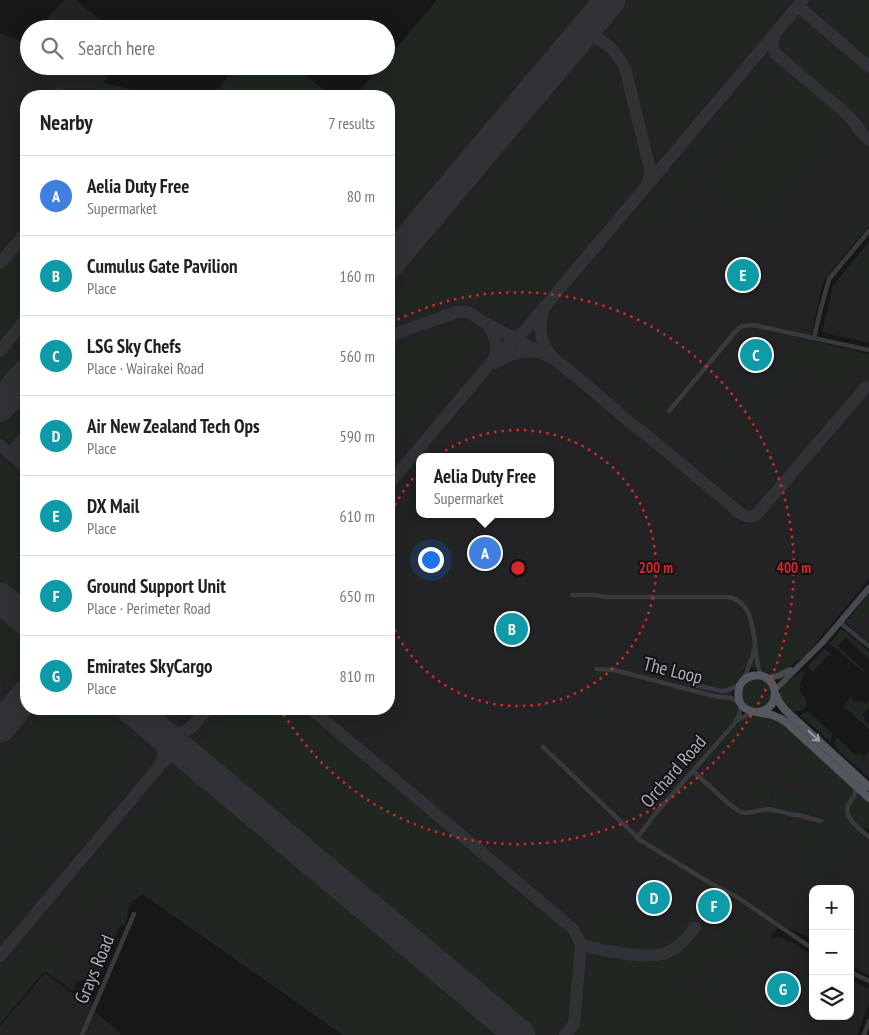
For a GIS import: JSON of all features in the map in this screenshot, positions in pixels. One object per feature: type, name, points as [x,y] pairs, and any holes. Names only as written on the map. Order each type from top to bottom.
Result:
[{"type":"main road","points":[[867,796],[786,722],[777,717],[747,709],[741,704],[738,692],[743,682],[753,676],[765,677],[772,684],[779,702],[786,710],[869,787]]},
{"type":"main road","points":[[756,712],[771,706],[775,691]]},
{"type":"street","points":[[814,338],[829,279],[869,230]]},
{"type":"street","points":[[669,410],[742,326],[754,325],[869,350]]},
{"type":"street","points":[[775,691],[823,642],[869,588]]},
{"type":"street","points":[[572,595],[732,598],[739,600],[747,611],[753,631],[758,668],[765,677],[781,676],[804,661]]},
{"type":"street","points":[[839,622],[869,646]]},
{"type":"street","points":[[743,682],[752,657],[754,643]]},
{"type":"street","name":"The Loop","points":[[596,669],[611,670],[714,696],[731,698],[741,704]]},
{"type":"street","name":"The Loop","points":[[694,685],[722,691],[743,682]]},
{"type":"street","name":"Orchard Road","points":[[734,724],[740,714],[741,704]]},
{"type":"street","name":"Orchard Road","points":[[637,838],[655,814],[734,724],[743,716],[756,712]]},
{"type":"street","points":[[543,746],[637,838],[737,897],[809,946]]},
{"type":"street","points":[[693,771],[740,812],[769,810],[794,815],[798,814],[822,821]]},
{"type":"street","points":[[855,786],[856,790],[848,806],[848,816],[869,837]]},
{"type":"street","points":[[853,798],[867,796]]},
{"type":"street","name":"Grays Road","points":[[82,1035],[134,914]]},
{"type":"street","points":[[854,974],[869,982]]},
{"type":"street","points":[[864,1035],[869,1023]]},
{"type":"shaded area","points":[[64,0],[76,0],[99,20],[47,20]]},
{"type":"shaded area","points":[[437,0],[869,0],[869,226],[824,280],[810,340],[869,354],[869,579],[805,656],[783,671],[745,668],[733,682],[732,704],[736,712],[746,718],[776,721],[869,804],[869,824],[861,833],[869,841],[869,976],[854,967],[854,885],[809,885],[809,938],[780,925],[770,937],[782,938],[809,953],[809,1020],[854,1020],[854,982],[869,989],[869,1003],[857,1035],[343,1035],[142,894],[130,903],[95,983],[86,980],[77,981],[73,991],[45,971],[0,1024],[0,33],[20,40],[20,75],[109,75],[103,83],[134,90],[20,90],[20,715],[395,715],[395,90],[388,90],[387,75],[395,75],[395,54]]},
{"type":"shaded area","points":[[437,0],[578,0],[395,218],[395,90],[360,90],[373,75],[395,75],[395,49]]},
{"type":"shaded area","points":[[646,0],[787,0],[673,135],[666,139],[659,137],[655,130],[628,23]]},
{"type":"shaded area","points":[[823,0],[845,0],[829,19],[823,11]]},
{"type":"shaded area","points":[[857,0],[869,0],[869,56],[837,26]]},
{"type":"shaded area","points":[[805,31],[815,36],[794,59],[790,54],[787,40],[793,34]]},
{"type":"shaded area","points":[[823,42],[832,47],[869,78],[869,112],[863,119],[803,68],[814,50]]},
{"type":"shaded area","points":[[767,66],[772,66],[784,73],[701,169],[696,155],[698,146]]},
{"type":"shaded area","points":[[593,68],[600,71],[616,95],[630,141],[635,168],[633,177],[605,217],[517,319],[511,320],[481,303],[462,299],[430,306],[395,320],[395,298],[589,69]]},
{"type":"shaded area","points":[[230,75],[306,75],[324,90],[217,90]]},
{"type":"shaded area","points":[[793,78],[838,115],[819,138],[826,144],[766,216],[757,221],[753,216],[738,208],[714,190],[710,185],[709,176],[789,80]]},
{"type":"shaded area","points":[[103,83],[134,90],[97,90]]},
{"type":"shaded area","points":[[827,145],[829,147],[773,213],[785,222],[778,218],[766,232],[762,228],[764,223]]},
{"type":"shaded area","points":[[691,156],[699,172],[652,229],[643,221],[641,214]]},
{"type":"shaded area","points":[[686,204],[733,244],[749,226],[750,232],[734,251],[683,208]]},
{"type":"shaded area","points":[[854,215],[863,222],[859,237],[855,235],[848,224],[854,224],[856,221],[851,217]]},
{"type":"shaded area","points":[[753,235],[764,244],[759,247],[756,245],[753,251],[746,245],[738,254],[736,252]]},
{"type":"shaded area","points":[[869,242],[869,343],[822,332],[833,286]]},
{"type":"shaded area","points":[[20,244],[20,451],[0,433],[0,268]]},
{"type":"shaded area","points":[[865,247],[869,248],[869,283],[841,276]]},
{"type":"shaded area","points":[[449,332],[464,332],[475,337],[477,347],[395,445],[395,347],[423,337]]},
{"type":"shaded area","points":[[801,340],[869,355],[869,370],[856,367],[835,391],[803,365],[714,473],[706,467],[760,404],[740,388],[746,383],[753,389],[754,387],[760,391]]},
{"type":"shaded area","points":[[635,385],[663,408],[661,417],[657,420],[653,422],[626,399],[625,397]]},
{"type":"shaded area","points":[[0,458],[20,476],[20,598],[0,580]]},
{"type":"shaded area","points":[[750,594],[762,636],[787,635],[806,651],[783,672],[770,675],[761,666],[761,643],[756,623],[761,636]]},
{"type":"shaded area","points":[[869,594],[869,642],[845,623]]},
{"type":"shaded area","points":[[868,597],[869,612],[855,628],[852,628],[846,622]]},
{"type":"shaded area","points":[[514,601],[515,612],[520,617],[538,612],[537,626],[537,615],[530,615],[530,618],[526,619],[526,625],[521,623],[521,626],[519,626],[520,634],[507,633],[504,603]]},
{"type":"shaded area","points":[[0,618],[20,635],[20,662],[0,686]]},
{"type":"shaded area","points":[[840,630],[844,630],[869,652],[869,659],[846,638],[838,646],[864,670],[863,672],[829,644]]},
{"type":"shaded area","points":[[507,636],[512,636],[512,639],[515,639],[516,636],[521,636],[521,648],[532,648],[532,655],[517,655],[517,644],[509,644]]},
{"type":"shaded area","points":[[825,648],[832,655],[829,655],[813,672],[808,667],[809,665]]},
{"type":"shaded area","points":[[594,671],[614,673],[619,677],[663,686],[665,689],[659,690],[599,675],[595,675],[589,680],[591,673]]},
{"type":"shaded area","points":[[802,671],[804,676],[800,683],[800,688],[807,705],[800,711],[792,711],[781,700],[781,689],[788,680]]},
{"type":"shaded area","points":[[741,672],[745,672],[739,680],[734,684],[725,686],[691,678],[685,674],[741,674]]},
{"type":"shaded area","points":[[757,679],[768,683],[772,694],[768,705],[757,709],[746,705],[742,694],[746,683]]},
{"type":"shaded area","points":[[852,695],[852,701],[859,702],[861,700],[866,704],[869,700],[869,708],[862,715],[869,724],[869,729],[843,706]]},
{"type":"shaded area","points":[[710,698],[733,702],[739,708],[737,716],[716,740],[709,738],[712,738],[719,710],[716,709],[717,705],[711,702]]},
{"type":"shaded area","points":[[591,700],[606,714],[598,723],[582,709]]},
{"type":"shaded area","points":[[808,711],[832,733],[831,743],[800,715]]},
{"type":"shaded area","points":[[44,715],[107,715],[130,737],[137,748],[132,762],[116,784],[123,789],[65,859],[0,837],[0,767]]},
{"type":"shaded area","points":[[224,715],[306,715],[569,937],[572,947],[567,1016],[560,1027],[554,1031],[541,1033],[203,748],[201,742]]},
{"type":"shaded area","points":[[748,717],[757,717],[775,720],[783,724],[854,789],[846,804],[845,813],[846,818],[862,834],[815,885],[809,885],[808,892],[806,888],[808,885],[804,881],[808,876],[800,869],[805,864],[800,860],[817,853],[817,856],[814,855],[811,866],[817,867],[820,853],[828,855],[827,859],[829,860],[836,829],[834,826],[824,823],[826,814],[842,796],[816,772],[803,788],[777,781],[777,783],[774,783],[801,752],[781,734],[771,731],[755,731],[742,735],[731,748],[724,742],[724,739],[740,721]]},
{"type":"shaded area","points":[[836,737],[856,755],[859,753],[864,757],[855,766],[835,747]]},
{"type":"shaded area","points":[[697,740],[712,744],[712,746],[686,773],[677,763],[680,761],[690,763]]},
{"type":"shaded area","points":[[716,749],[719,751],[703,770],[732,797],[730,799],[700,771],[700,766]]},
{"type":"shaded area","points":[[869,751],[869,778],[855,766]]},
{"type":"shaded area","points":[[662,759],[674,766],[683,777],[663,799],[648,787],[650,785],[642,781],[646,776],[649,778],[652,775],[655,778],[654,783],[659,788],[662,788],[675,772],[667,765],[661,771],[659,770],[657,776],[651,771]]},
{"type":"shaded area","points":[[181,771],[495,1035],[357,1035],[163,895],[132,881],[135,870],[127,880],[96,869],[93,865],[138,811],[144,815]]},
{"type":"shaded area","points":[[691,779],[695,780],[713,797],[696,787],[690,793],[687,791],[670,812],[665,808],[666,806]]},
{"type":"shaded area","points":[[761,782],[764,782],[770,788],[774,784],[768,805],[746,800],[741,808],[734,802],[736,800],[742,804]]},
{"type":"shaded area","points":[[803,788],[813,798],[810,801],[819,809],[820,813],[797,807],[793,812],[772,807],[775,790],[801,796]]},
{"type":"shaded area","points":[[713,797],[717,801],[715,805],[711,801]]},
{"type":"shaded area","points":[[860,797],[869,803],[869,830],[856,821],[850,811],[851,804]]},
{"type":"shaded area","points":[[724,807],[750,823],[760,816],[776,820],[770,842],[768,841],[770,838],[765,836],[769,829],[760,823],[756,830],[722,808]]},
{"type":"shaded area","points":[[659,814],[664,817],[655,828],[659,831],[657,836],[675,847],[673,851],[668,849],[666,853],[646,840],[655,818]]},
{"type":"shaded area","points":[[802,824],[818,828],[812,848],[798,842]]},
{"type":"shaded area","points":[[823,825],[832,827],[833,830],[829,850],[826,852],[815,850],[820,829],[822,829]]},
{"type":"shaded area","points":[[0,841],[62,862],[0,935]]},
{"type":"shaded area","points":[[799,844],[811,849],[812,852],[795,860],[793,857],[796,845]]},
{"type":"shaded area","points":[[87,872],[94,872],[132,885],[119,890],[88,911],[81,912],[73,893],[75,886]]},
{"type":"shaded area","points":[[139,888],[139,890],[117,904],[112,905],[108,902],[122,892]]},
{"type":"shaded area","points":[[144,892],[155,894],[352,1035],[343,1035],[143,894],[130,903],[125,925],[120,926],[122,920],[112,916],[117,912],[114,908]]},
{"type":"shaded area","points":[[616,904],[658,946],[693,911],[699,914],[679,940],[663,951],[665,955],[670,954],[685,943],[724,933],[747,924],[753,925],[755,942],[741,956],[681,979],[685,987],[726,973],[727,976],[705,995],[708,999],[697,1007],[705,1014],[721,995],[726,999],[747,1006],[739,1028],[752,1035],[574,1035],[581,1026],[583,1018],[589,940],[586,928],[582,923],[593,912],[609,910]]},
{"type":"shaded area","points":[[36,941],[48,943],[66,950],[65,962],[54,978],[44,971],[0,1024],[0,975],[26,944]]},
{"type":"shaded area","points":[[45,973],[72,993],[89,999],[95,1011],[122,1035],[0,1035],[0,1026]]},
{"type":"taxiway","points":[[395,477],[493,360],[526,329],[803,0]]},
{"type":"taxiway","points":[[798,6],[869,67]]},
{"type":"taxiway","points":[[775,34],[772,44],[776,54],[849,116],[869,140]]},
{"type":"taxiway","points":[[577,39],[591,36],[605,43],[617,55],[625,68],[650,169],[647,184]]},
{"type":"taxiway","points":[[0,263],[20,240]]},
{"type":"taxiway","points":[[395,334],[454,313],[462,311],[471,313],[480,320],[557,361],[741,514],[749,517],[757,514],[866,387]]},
{"type":"taxiway","points":[[543,311],[541,336],[545,347],[553,357]]},
{"type":"taxiway","points":[[486,324],[495,340],[494,359]]},
{"type":"taxiway","points":[[0,351],[20,326]]},
{"type":"taxiway","points":[[495,363],[515,354],[537,352]]},
{"type":"taxiway","points":[[10,454],[20,442]]},
{"type":"taxiway","points":[[0,445],[20,462]]},
{"type":"taxiway","points":[[154,727],[163,732],[178,734],[190,728],[202,715]]},
{"type":"taxiway","points":[[318,715],[573,929],[581,945],[574,1024],[565,1035]]},
{"type":"taxiway","points":[[0,956],[158,768],[161,763],[163,747],[158,732],[154,727]]},
{"type":"taxiway","points":[[159,766],[173,756],[181,755],[191,758]]},
{"type":"taxiway","points":[[581,945],[633,955],[663,954],[681,943],[695,927]]},
{"type":"runway","points":[[395,256],[610,0]]},
{"type":"runway","points":[[0,406],[20,382]]},
{"type":"runway","points":[[0,598],[20,615]]},
{"type":"runway","points":[[0,727],[20,703]]},
{"type":"runway","points":[[139,715],[520,1035]]},
{"type":"place","name":"DX Mail","points":[[743,275]]},
{"type":"place","name":"LSG Sky Chefs","points":[[756,355]]},
{"type":"place","name":"Aelia Duty Free","points":[[485,553]]},
{"type":"place","name":"Cumulus Gate Pavilion","points":[[512,629]]},
{"type":"place","name":"Air New Zealand Tech Ops","points":[[654,898]]},
{"type":"place","name":"Ground Support Unit","points":[[714,906]]},
{"type":"place","name":"Emirates SkyCargo","points":[[783,989]]}]
